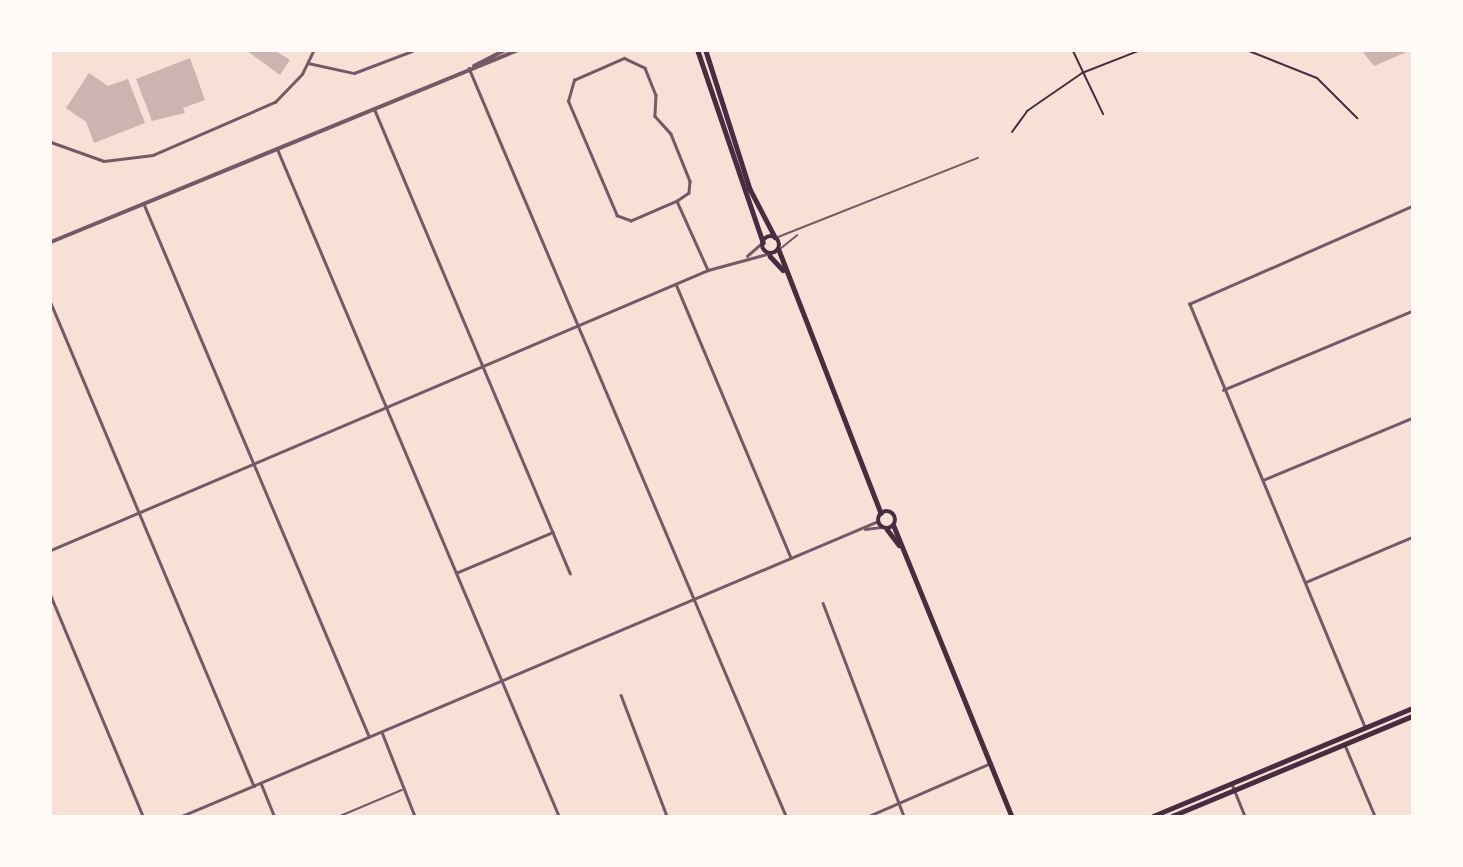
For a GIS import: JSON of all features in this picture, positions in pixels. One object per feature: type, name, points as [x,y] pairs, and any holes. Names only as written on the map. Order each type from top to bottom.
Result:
[{"type":"main road","points":[[698,51],[762,243],[783,270]]},
{"type":"main road","points":[[706,51],[750,189],[775,237],[783,270],[877,494],[881,513],[878,521],[902,549]]},
{"type":"main road","points":[[762,243],[775,237]]},
{"type":"main road","points":[[768,254],[779,249]]},
{"type":"main road","points":[[877,494],[889,511],[902,549],[1012,816]]},
{"type":"main road","points":[[881,513],[889,511]]},
{"type":"main road","points":[[884,528],[894,526]]},
{"type":"main road","points":[[1153,816],[1412,709]]},
{"type":"main road","points":[[1172,816],[1412,716]]},
{"type":"street","points":[[51,142],[104,160],[153,155],[275,102],[308,64],[313,51]]},
{"type":"street","points":[[308,64],[355,73],[412,51]]},
{"type":"street","points":[[51,242],[504,51]]},
{"type":"street","points":[[471,67],[516,51]]},
{"type":"street","points":[[620,59],[642,65],[656,94],[655,116],[671,134],[690,181],[689,193],[677,201],[631,221],[617,216],[568,102],[574,80],[620,59]]},
{"type":"street","points":[[471,67],[786,816]]},
{"type":"street","points":[[374,108],[570,573]]},
{"type":"street","points":[[277,148],[559,816]]},
{"type":"street","points":[[677,201],[708,270]]},
{"type":"street","points":[[144,204],[369,737]]},
{"type":"street","points":[[1365,727],[1189,304],[1412,206]]},
{"type":"street","points":[[747,256],[762,243]]},
{"type":"street","points":[[51,550],[580,327],[708,270],[747,256],[768,254]]},
{"type":"street","points":[[676,284],[791,558]]},
{"type":"street","points":[[51,303],[254,786]]},
{"type":"street","points":[[1223,390],[1412,311]]},
{"type":"street","points":[[1263,480],[1412,418]]},
{"type":"street","points":[[182,816],[865,529],[878,521]]},
{"type":"street","points":[[865,529],[884,528]]},
{"type":"street","points":[[456,573],[553,532]]},
{"type":"street","points":[[1305,582],[1412,537]]},
{"type":"street","points":[[51,596],[143,816]]},
{"type":"street","points":[[823,603],[904,816]]},
{"type":"street","points":[[621,695],[667,816]]},
{"type":"street","points":[[382,732],[415,816]]},
{"type":"street","points":[[1345,745],[1375,816]]},
{"type":"street","points":[[869,816],[991,763]]},
{"type":"street","points":[[261,783],[274,816]]},
{"type":"street","points":[[1232,784],[1245,816]]},
{"type":"lane","points":[[779,249],[798,234],[978,158]]},
{"type":"lane","points":[[775,237],[798,234]]},
{"type":"lane","points":[[340,816],[403,790]]},
{"type":"path","points":[[1073,51],[1103,114]]},
{"type":"path","points":[[1012,132],[1027,111],[1082,73],[1138,51]]},
{"type":"path","points":[[1249,51],[1317,78],[1357,118]]},
{"type":"building","points":[[247,51],[276,51],[290,60],[280,75]]},
{"type":"building","points":[[1362,51],[1409,51],[1374,66]]},
{"type":"building","points":[[190,58],[205,100],[183,108],[185,113],[152,121],[136,79]]},
{"type":"building","points":[[89,73],[108,86],[128,79],[145,123],[94,143],[86,122],[66,108]]}]
